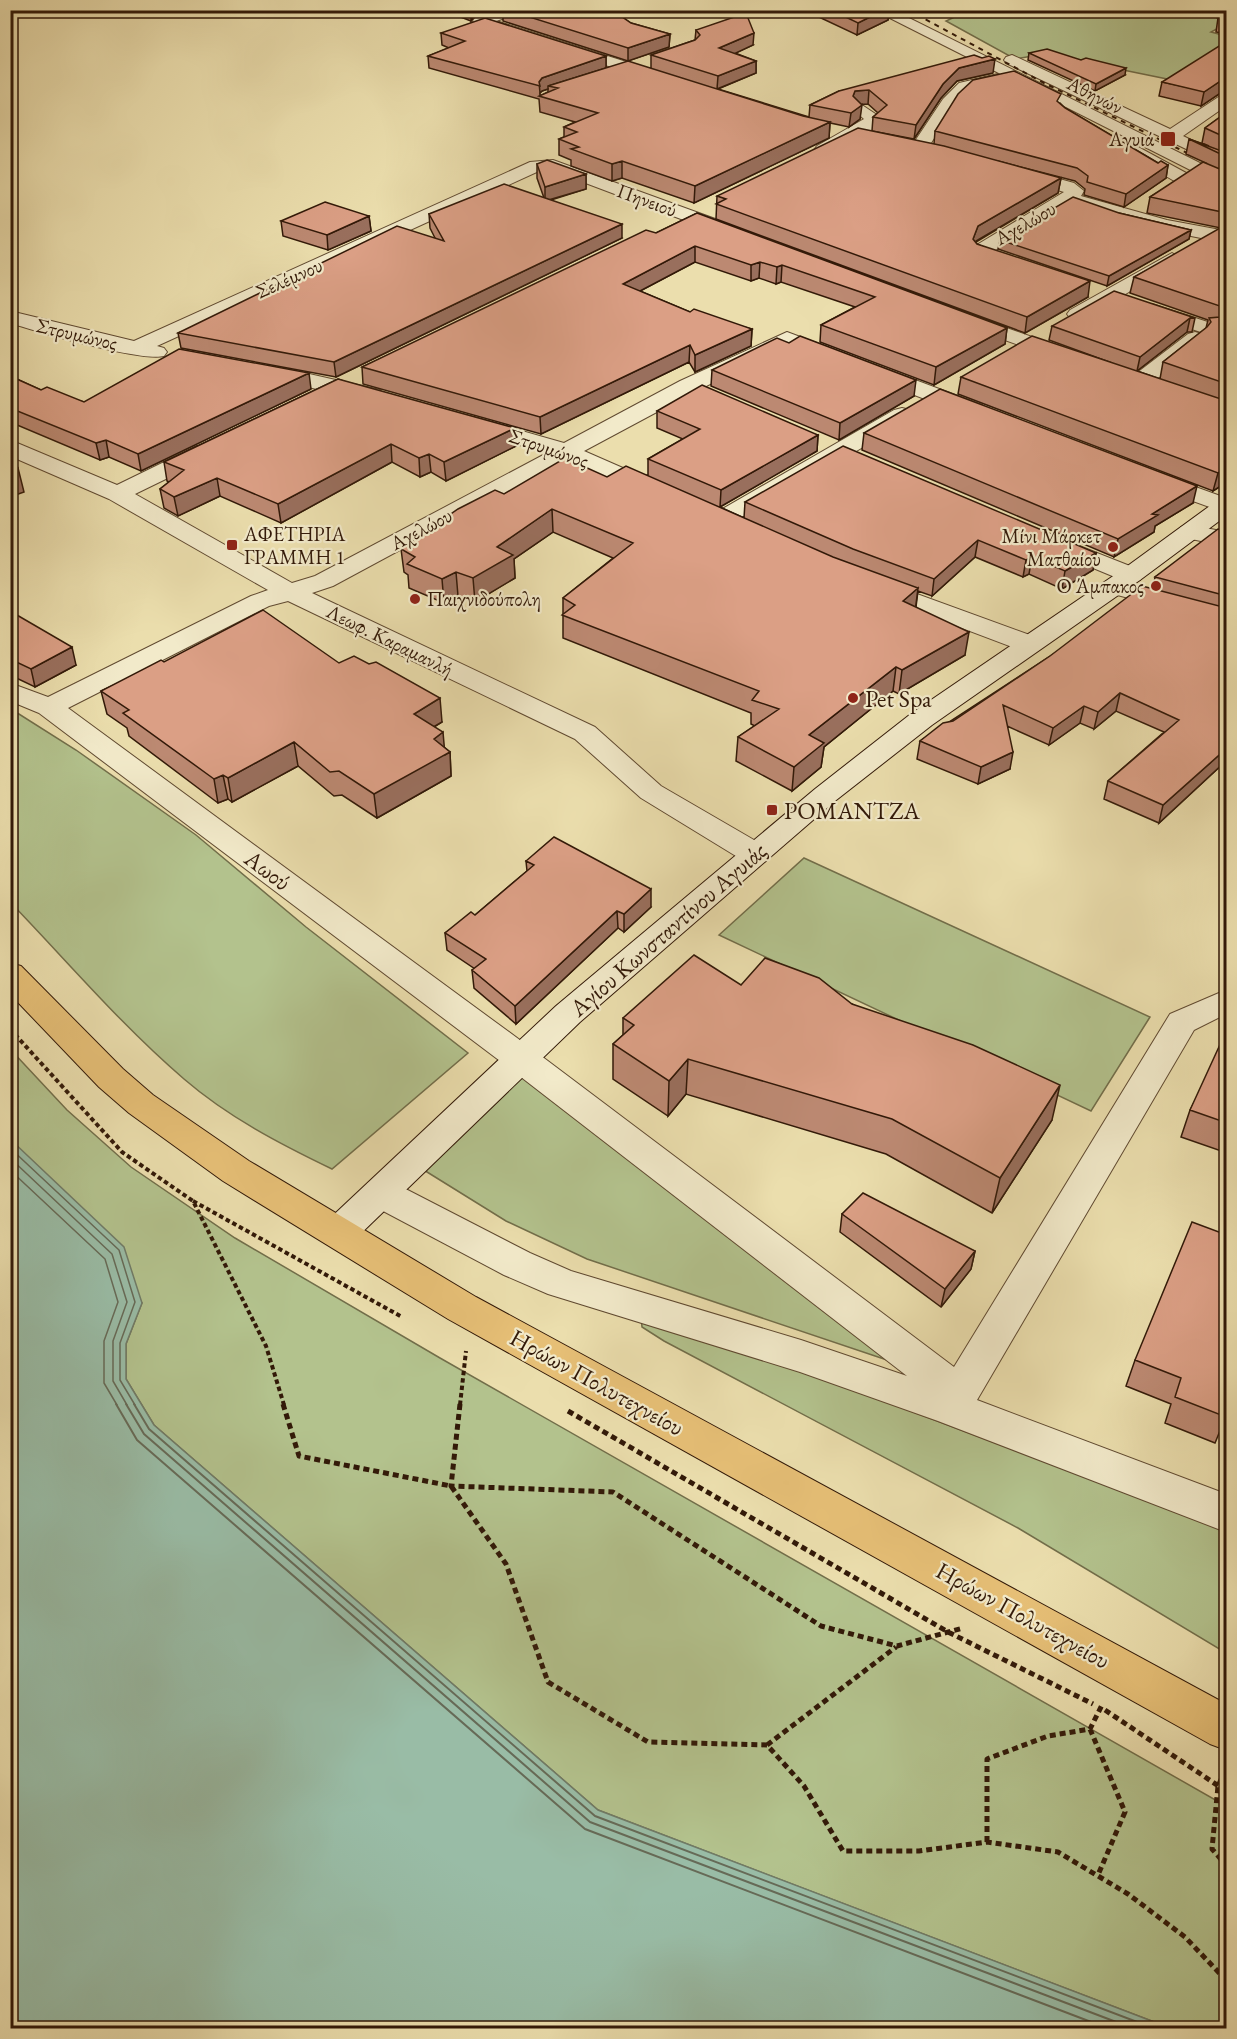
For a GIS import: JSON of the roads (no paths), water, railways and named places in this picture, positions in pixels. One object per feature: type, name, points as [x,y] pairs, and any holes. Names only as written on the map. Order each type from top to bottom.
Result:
[{"type":"main road","name":"Ηρώων Πολυτεχνείου","points":[[10,974],[51,1019],[141,1104],[236,1171],[338,1233],[459,1327],[1018,1612],[1227,1728]]},
{"type":"street","points":[[522,10],[480,21],[674,82]]},
{"type":"street","name":"Αθηνών","points":[[881,10],[1227,163]]},
{"type":"street","points":[[1218,11],[1227,13]]},
{"type":"street","points":[[601,78],[661,57]]},
{"type":"street","points":[[572,67],[632,68]]},
{"type":"street","points":[[898,143],[928,149],[949,102],[965,86],[1011,68]]},
{"type":"street","name":"Αθηνών","points":[[1011,68],[1070,106],[1067,110],[1070,114],[1189,173]]},
{"type":"street","points":[[1170,137],[1227,99]]},
{"type":"street","points":[[811,153],[851,136],[875,119],[862,110]]},
{"type":"street","points":[[824,130],[874,140]]},
{"type":"street","name":"Πηνειού","points":[[541,165],[553,165],[752,239]]},
{"type":"street","name":"Σελέμνου","points":[[135,348],[541,165]]},
{"type":"street","points":[[1002,168],[1072,189],[1075,194],[1069,198]]},
{"type":"street","points":[[1125,216],[1189,173],[1227,183]]},
{"type":"street","points":[[1069,198],[1163,227],[1220,236]]},
{"type":"street","name":"Αχελώου","points":[[1031,270],[987,255],[982,250],[1069,198]]},
{"type":"street","points":[[667,226],[709,205]]},
{"type":"street","points":[[1008,354],[1220,236]]},
{"type":"street","points":[[1087,288],[1201,333],[1141,381]]},
{"type":"street","points":[[941,310],[1084,362]]},
{"type":"street","name":"Στρυμώνος","points":[[10,318],[135,348],[177,355]]},
{"type":"street","name":"Αχελώου","points":[[49,707],[260,601],[324,581],[566,451],[699,391],[787,338],[937,395]]},
{"type":"street","points":[[243,366],[340,386],[390,400]]},
{"type":"street","points":[[308,402],[371,371]]},
{"type":"street","points":[[1118,374],[1162,389]]},
{"type":"street","points":[[720,520],[826,447],[957,384]]},
{"type":"street","points":[[937,395],[992,417]]},
{"type":"street","name":"Στρυμώνος","points":[[453,418],[566,451],[678,501]]},
{"type":"street","points":[[117,494],[223,443]]},
{"type":"street","name":"Λεωφ. Καραμανλή","points":[[10,447],[117,494],[288,591],[585,734],[651,792],[755,854]]},
{"type":"street","points":[[826,447],[869,465]]},
{"type":"street","points":[[1136,472],[1226,506]]},
{"type":"street","name":"Αγίου Κωνσταντίνου Αγυιάς","points":[[338,1233],[520,1058],[755,854],[890,743],[1226,506]]},
{"type":"street","points":[[699,510],[742,530]]},
{"type":"street","points":[[1190,531],[1227,539]]},
{"type":"street","points":[[1033,534],[1121,582]]},
{"type":"street","points":[[849,577],[1029,644]]},
{"type":"street","name":"Αωού","points":[[10,692],[49,707],[520,1058],[956,1401]]},
{"type":"street","points":[[956,1401],[1182,1022],[1227,1001]]},
{"type":"street","points":[[381,1193],[517,1264],[561,1282],[956,1401],[1227,1513]]},
{"type":"lane","points":[[1121,582],[1168,604]]},
{"type":"water","points":[[10,1139],[124,1247],[142,1303],[126,1344],[126,1379],[154,1425],[598,1810],[1170,2028],[11,2028]]},
{"type":"railway","points":[[908,10],[1044,83],[1226,172]]},
{"type":"place","name":"Αγυιά","points":[[1168,139]]},
{"type":"place","name":"ΑΦΕΤΗΡΙΑ ΓΡΑΜΜΗ 1","points":[[232,545]]},
{"type":"place","name":"Μίνι Μάρκετ Ματθαίου","points":[[1113,547]]},
{"type":"place","name":"Ο Άμπακος","points":[[1156,586]]},
{"type":"place","name":"Παιχνιδούπολη","points":[[415,599]]},
{"type":"place","name":"Pet Spa","points":[[853,698]]},
{"type":"place","name":"ΡΟΜΑΝΤΖΑ","points":[[772,810]]}]
